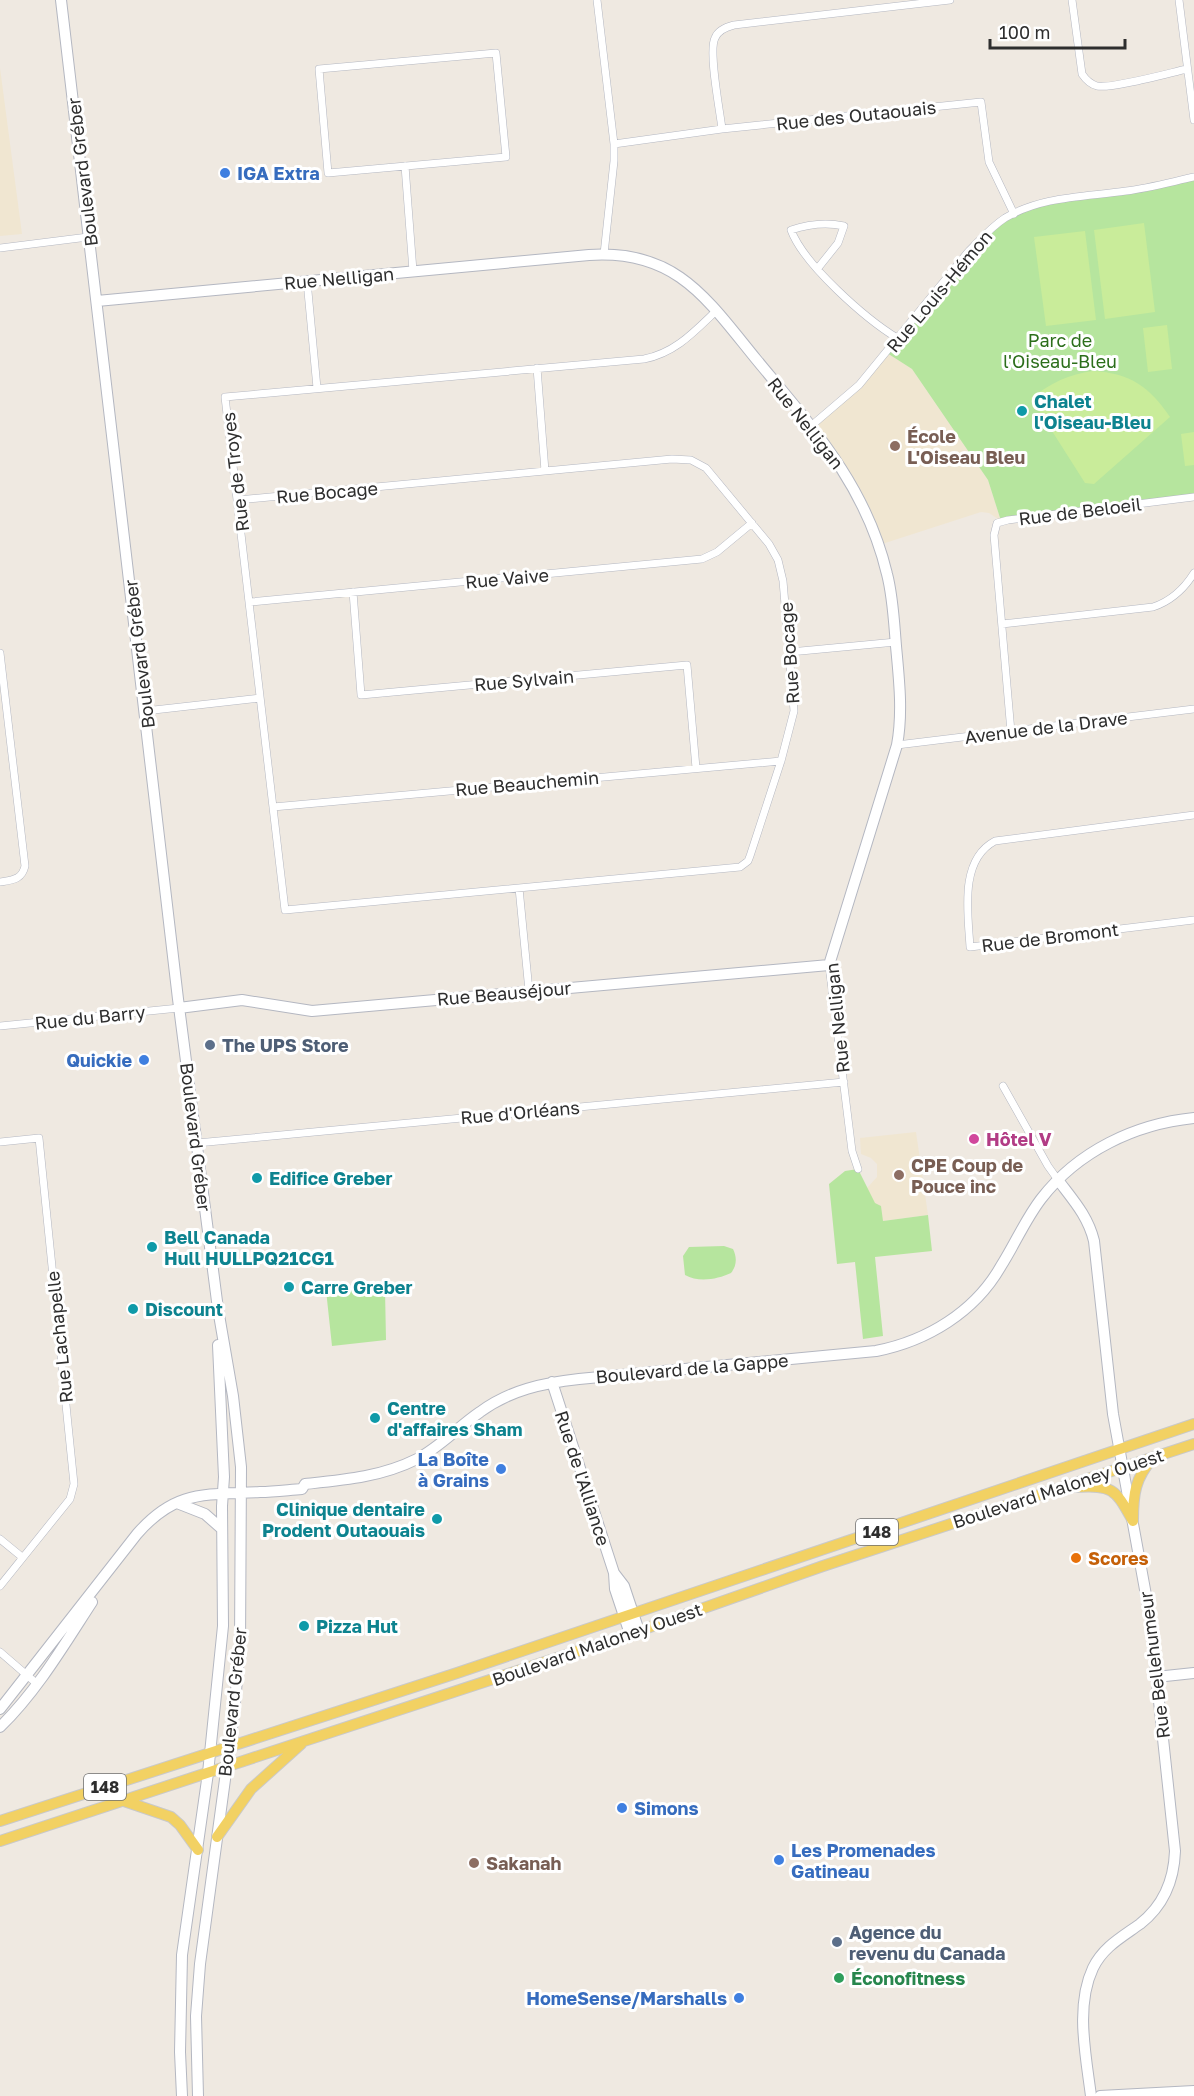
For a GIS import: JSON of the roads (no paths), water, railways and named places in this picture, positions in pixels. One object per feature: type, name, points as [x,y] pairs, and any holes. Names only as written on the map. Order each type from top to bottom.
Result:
[{"type":"main road","name":"Boulevard Maloney Ouest","points":[[0,1821],[628,1615],[1194,1424]]},
{"type":"main road","name":"Boulevard Maloney Ouest","points":[[0,1841],[634,1633],[834,1562],[1194,1444]]},
{"type":"main road","points":[[1133,1521],[1133,1500],[1137,1481],[1143,1468],[1153,1457]]},
{"type":"main road","points":[[1060,1488],[1090,1486],[1108,1488],[1119,1496],[1133,1521]]},
{"type":"main road","points":[[217,1837],[251,1789],[304,1741]]},
{"type":"main road","points":[[124,1801],[171,1817],[180,1825],[198,1850]]},
{"type":"street","name":"Boulevard Gréber","points":[[62,0],[179,1008],[241,1467],[241,1635],[230,1747],[199,1972],[196,2016],[198,2096]]},
{"type":"street","points":[[597,0],[614,144],[604,254]]},
{"type":"street","points":[[722,129],[712,49],[713,41],[722,29],[734,25],[950,0]]},
{"type":"street","points":[[1072,0],[1082,74],[1086,80],[1093,84],[1107,86],[1187,69]]},
{"type":"street","points":[[1179,0],[1194,120]]},
{"type":"street","points":[[496,53],[506,157],[405,166],[328,173],[319,69],[496,53]]},
{"type":"street","name":"Rue des Outaouais","points":[[614,144],[722,129],[981,102],[989,162],[1014,214]]},
{"type":"street","points":[[405,166],[413,271]]},
{"type":"street","name":"Rue Louis-Hémon","points":[[811,426],[859,385],[968,252],[996,225],[1014,214],[1046,202],[1140,189],[1194,177]]},
{"type":"street","points":[[818,268],[838,243],[844,226],[830,223],[805,225],[791,230],[795,241],[818,268],[838,291],[897,338]]},
{"type":"street","points":[[0,248],[88,237]]},
{"type":"street","name":"Rue Nelligan","points":[[97,302],[604,254],[635,258],[668,269],[697,290],[716,311],[811,426],[844,470],[870,522],[888,574],[901,716],[897,745],[829,964],[852,1150],[858,1169]]},
{"type":"street","points":[[308,281],[317,388]]},
{"type":"street","name":"Rue de Troyes","points":[[285,910],[225,397],[655,356],[680,344],[716,311]]},
{"type":"street","points":[[537,368],[545,471]]},
{"type":"street","name":"Rue Bocage","points":[[238,500],[672,459],[692,460],[706,468],[769,544],[778,560],[783,581],[794,711],[750,856],[748,861],[740,867],[285,910]]},
{"type":"street","name":"Rue de Beloeil","points":[[1011,732],[994,535],[996,523],[1194,497]]},
{"type":"street","name":"Rue Vaive","points":[[250,602],[702,559],[717,552],[752,523]]},
{"type":"street","points":[[1002,624],[1152,607],[1175,596],[1194,573]]},
{"type":"street","name":"Rue Sylvain","points":[[353,592],[361,695],[687,665],[696,768]]},
{"type":"street","points":[[790,652],[896,642]]},
{"type":"street","points":[[0,653],[25,866],[21,876],[17,879],[0,882]]},
{"type":"street","points":[[145,711],[260,698]]},
{"type":"street","name":"Avenue de la Drave","points":[[897,745],[1194,709]]},
{"type":"street","name":"Rue Beauchemin","points":[[273,807],[781,760]]},
{"type":"street","name":"Rue de Bromont","points":[[1194,815],[995,841],[984,848],[976,859],[967,904],[970,947],[1194,920]]},
{"type":"street","points":[[519,888],[529,991]]},
{"type":"street","name":"Rue Beauséjour","points":[[179,1008],[242,1000],[312,1011],[829,964]]},
{"type":"street","name":"Rue du Barry","points":[[0,1026],[179,1008]]},
{"type":"street","name":"Rue d'Orléans","points":[[197,1143],[844,1082]]},
{"type":"street","name":"Rue Bellehumeur","points":[[1003,1086],[1048,1166],[1091,1227],[1113,1413],[1149,1607],[1173,1829],[1174,1864],[1169,1884],[1158,1905],[1142,1922],[1105,1950],[1094,1967],[1085,1990],[1084,2025],[1091,2096]]},
{"type":"street","name":"Boulevard de la Gappe","points":[[0,1708],[137,1534],[155,1516],[177,1503],[206,1494],[302,1489],[305,1484],[351,1480],[378,1474],[427,1453],[495,1402],[526,1388],[552,1382],[876,1351],[914,1341],[948,1323],[979,1296],[1001,1267],[1036,1206],[1058,1180],[1096,1150],[1121,1136],[1151,1125],[1194,1118]]},
{"type":"street","name":"Rue Lachapelle","points":[[0,1142],[39,1138],[73,1475],[70,1499],[0,1586]]},
{"type":"street","name":"Boulevard Gréber","points":[[182,2096],[180,2052],[182,1955],[211,1753],[223,1626],[224,1493],[218,1309]]},
{"type":"street","name":"Rue de l'Alliance","points":[[552,1382],[614,1573],[615,1589],[634,1633]]},
{"type":"street","points":[[177,1503],[205,1514],[222,1528]]},
{"type":"street","name":"Boulevard de la Gappe","points":[[0,1727],[62,1649],[137,1534]]},
{"type":"street","points":[[0,1539],[22,1557]]},
{"type":"street","points":[[0,1652],[36,1683]]},
{"type":"street","points":[[1156,1677],[1194,1673]]},
{"type":"street","points":[[1100,2096],[1194,2091]]},
{"type":"place","name":"IGA Extra","points":[[225,173]]},
{"type":"place","name":"Chalet l'Oiseau-Bleu","points":[[1022,411]]},
{"type":"place","name":"École L'Oiseau Bleu","points":[[895,446]]},
{"type":"place","name":"The UPS Store","points":[[210,1045]]},
{"type":"place","name":"Quickie","points":[[144,1060]]},
{"type":"place","name":"Hôtel V","points":[[974,1139]]},
{"type":"place","name":"CPE Coup de Pouce inc","points":[[899,1175]]},
{"type":"place","name":"Edifice Greber","points":[[257,1178]]},
{"type":"place","name":"Bell Canada Hull HULLPQ21CG1","points":[[152,1247]]},
{"type":"place","name":"Carre Greber","points":[[289,1287]]},
{"type":"place","name":"Discount","points":[[133,1309]]},
{"type":"place","name":"Centre d'affaires Sham","points":[[375,1418]]},
{"type":"place","name":"La Boîte à Grains","points":[[501,1469]]},
{"type":"place","name":"Clinique dentaire Prodent Outaouais","points":[[437,1519]]},
{"type":"place","name":"Scores","points":[[1076,1558]]},
{"type":"place","name":"Pizza Hut","points":[[304,1626]]},
{"type":"place","name":"Simons","points":[[622,1808]]},
{"type":"place","name":"Les Promenades Gatineau","points":[[779,1860]]},
{"type":"place","name":"Sakanah","points":[[474,1863]]},
{"type":"place","name":"Agence du revenu du Canada","points":[[837,1942]]},
{"type":"place","name":"Éconofitness","points":[[839,1978]]},
{"type":"place","name":"HomeSense/Marshalls","points":[[739,1998]]},
{"type":"park label","name":"Parc de l'Oiseau-Bleu","points":[[1060,350]]}]
